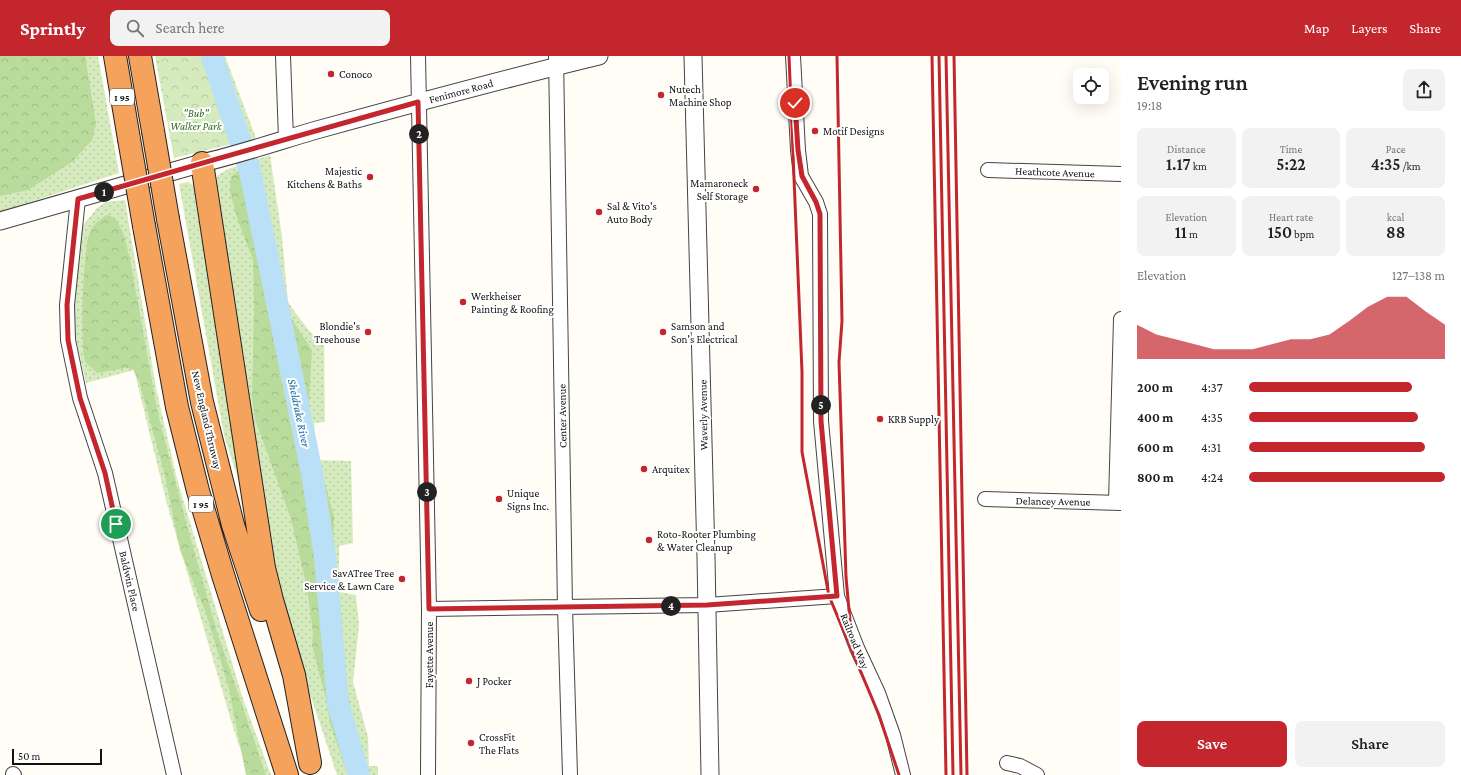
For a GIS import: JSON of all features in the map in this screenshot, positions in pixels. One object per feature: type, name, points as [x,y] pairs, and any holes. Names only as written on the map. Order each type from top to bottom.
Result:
[{"type":"highway","name":"I 95","points":[[115,56],[177,407],[198,492],[287,775]]},
{"type":"highway","name":"New England Thruway","points":[[140,56],[197,381],[222,485],[245,562],[312,769]]},
{"type":"highway","points":[[202,162],[262,555],[272,600],[294,675],[312,769]]},
{"type":"street","points":[[283,56],[286,139]]},
{"type":"street","name":"Fayette Avenue","points":[[418,56],[429,609],[428,775]]},
{"type":"street","name":"Fenimore Road","points":[[0,221],[202,162],[232,156],[556,61],[599,56]]},
{"type":"street","name":"Waverly Avenue","points":[[693,56],[710,775]]},
{"type":"street","name":"Railroad Way","points":[[793,56],[798,150],[802,176],[816,202],[820,214],[821,421],[837,596],[857,648],[878,693],[892,735],[902,773]]},
{"type":"street","name":"Center Avenue","points":[[556,61],[565,607],[570,775]]},
{"type":"street","name":"Heathcote Avenue","points":[[988,170],[1121,174]]},
{"type":"street","name":"Baldwin Place","points":[[78,199],[67,305],[68,340],[80,398],[105,473],[174,775]]},
{"type":"street","points":[[1119,503],[1121,320]]},
{"type":"street","name":"Delancey Avenue","points":[[985,499],[1119,503]]},
{"type":"street","points":[[429,609],[707,605],[837,596]]},
{"type":"street","points":[[1007,762],[1020,766],[1037,775]]},
{"type":"green space","points":[[0,56],[98,56],[119,173],[0,212]]},
{"type":"green space","points":[[0,56],[85,56],[96,124],[92,140],[72,162],[28,190],[0,196]]},
{"type":"green space","name":"\"Bub\" Walker Park","points":[[155,56],[225,56],[256,138],[174,158]]},
{"type":"green space","name":"\"Bub\" Walker Park","points":[[158,56],[207,56],[229,142],[175,157]]},
{"type":"green space","points":[[270,155],[282,237],[288,302],[312,334],[324,339],[325,422],[314,423],[316,460],[351,461],[353,543],[339,546],[339,592],[356,595],[359,625],[353,682],[368,737],[369,766],[378,766],[378,775],[337,775],[283,613],[275,568],[214,184],[218,175],[228,169]]},
{"type":"green space","points":[[240,169],[261,180],[284,307],[312,350],[308,421],[310,455],[325,484],[334,516],[332,590],[340,603],[347,686],[354,735],[366,775],[348,775],[330,724],[326,699],[312,645],[313,633],[307,588],[291,519],[255,419],[252,397],[254,309],[253,260],[238,221],[230,192],[231,177]]},
{"type":"green space","points":[[188,182],[195,186],[242,478],[238,479],[224,435],[179,184]]},
{"type":"green space","points":[[125,200],[156,388],[177,479],[243,699],[271,775],[249,775],[233,727],[167,504],[134,370],[86,383],[72,321],[74,285],[82,227],[97,208],[106,202]]},
{"type":"green space","points":[[107,215],[115,218],[123,232],[130,259],[158,414],[186,522],[217,632],[266,775],[246,775],[229,689],[206,613],[180,550],[164,472],[139,381],[133,369],[125,368],[97,373],[86,363],[82,320],[85,257],[90,232],[99,220]]},
{"type":"waterway","name":"Sheldrake River","points":[[212,56],[250,171],[312,473],[325,557],[338,704],[359,775]]},
{"type":"railway","points":[[789,56],[802,372],[802,452],[829,596],[879,715],[899,775]]},
{"type":"railway","points":[[837,56],[842,321],[839,362],[846,577],[853,645]]},
{"type":"railway","points":[[932,56],[946,775]]},
{"type":"railway","points":[[939,56],[953,775]]},
{"type":"railway","points":[[946,56],[961,775]]},
{"type":"railway","points":[[954,56],[967,775]]},
{"type":"place","name":"Conoco","points":[[331,74]]},
{"type":"place","name":"Nutech Machine Shop","points":[[661,95]]},
{"type":"place","name":"Motif Designs","points":[[815,131]]},
{"type":"place","name":"Majestic Kitchens & Baths","points":[[370,177]]},
{"type":"place","name":"Mamaroneck Self Storage","points":[[756,189]]},
{"type":"place","name":"Sal & Vito's Auto Body","points":[[599,212]]},
{"type":"place","name":"Werkheiser Painting & Roofing","points":[[463,302]]},
{"type":"place","name":"Blondie's Treehouse","points":[[368,332]]},
{"type":"place","name":"Samson and Son's Electrical","points":[[663,332]]},
{"type":"place","name":"KRB Supply","points":[[880,419]]},
{"type":"place","name":"Arquitex","points":[[644,469]]},
{"type":"place","name":"Unique Signs Inc.","points":[[499,499]]},
{"type":"place","name":"Roto-Rooter Plumbing & Water Cleanup","points":[[649,540]]},
{"type":"place","name":"SavATree Tree Service & Lawn Care","points":[[402,579]]},
{"type":"place","name":"J Pocker","points":[[469,681]]},
{"type":"place","name":"CrossFit The Flats","points":[[471,743]]},
{"type":"route","points":[[116,524],[105,473],[80,398],[68,340],[67,305],[78,199],[202,162],[232,156],[286,139],[418,102],[429,609],[707,605],[837,596],[824,439],[821,421],[820,214],[816,202],[802,176],[798,150],[795,103]]}]
